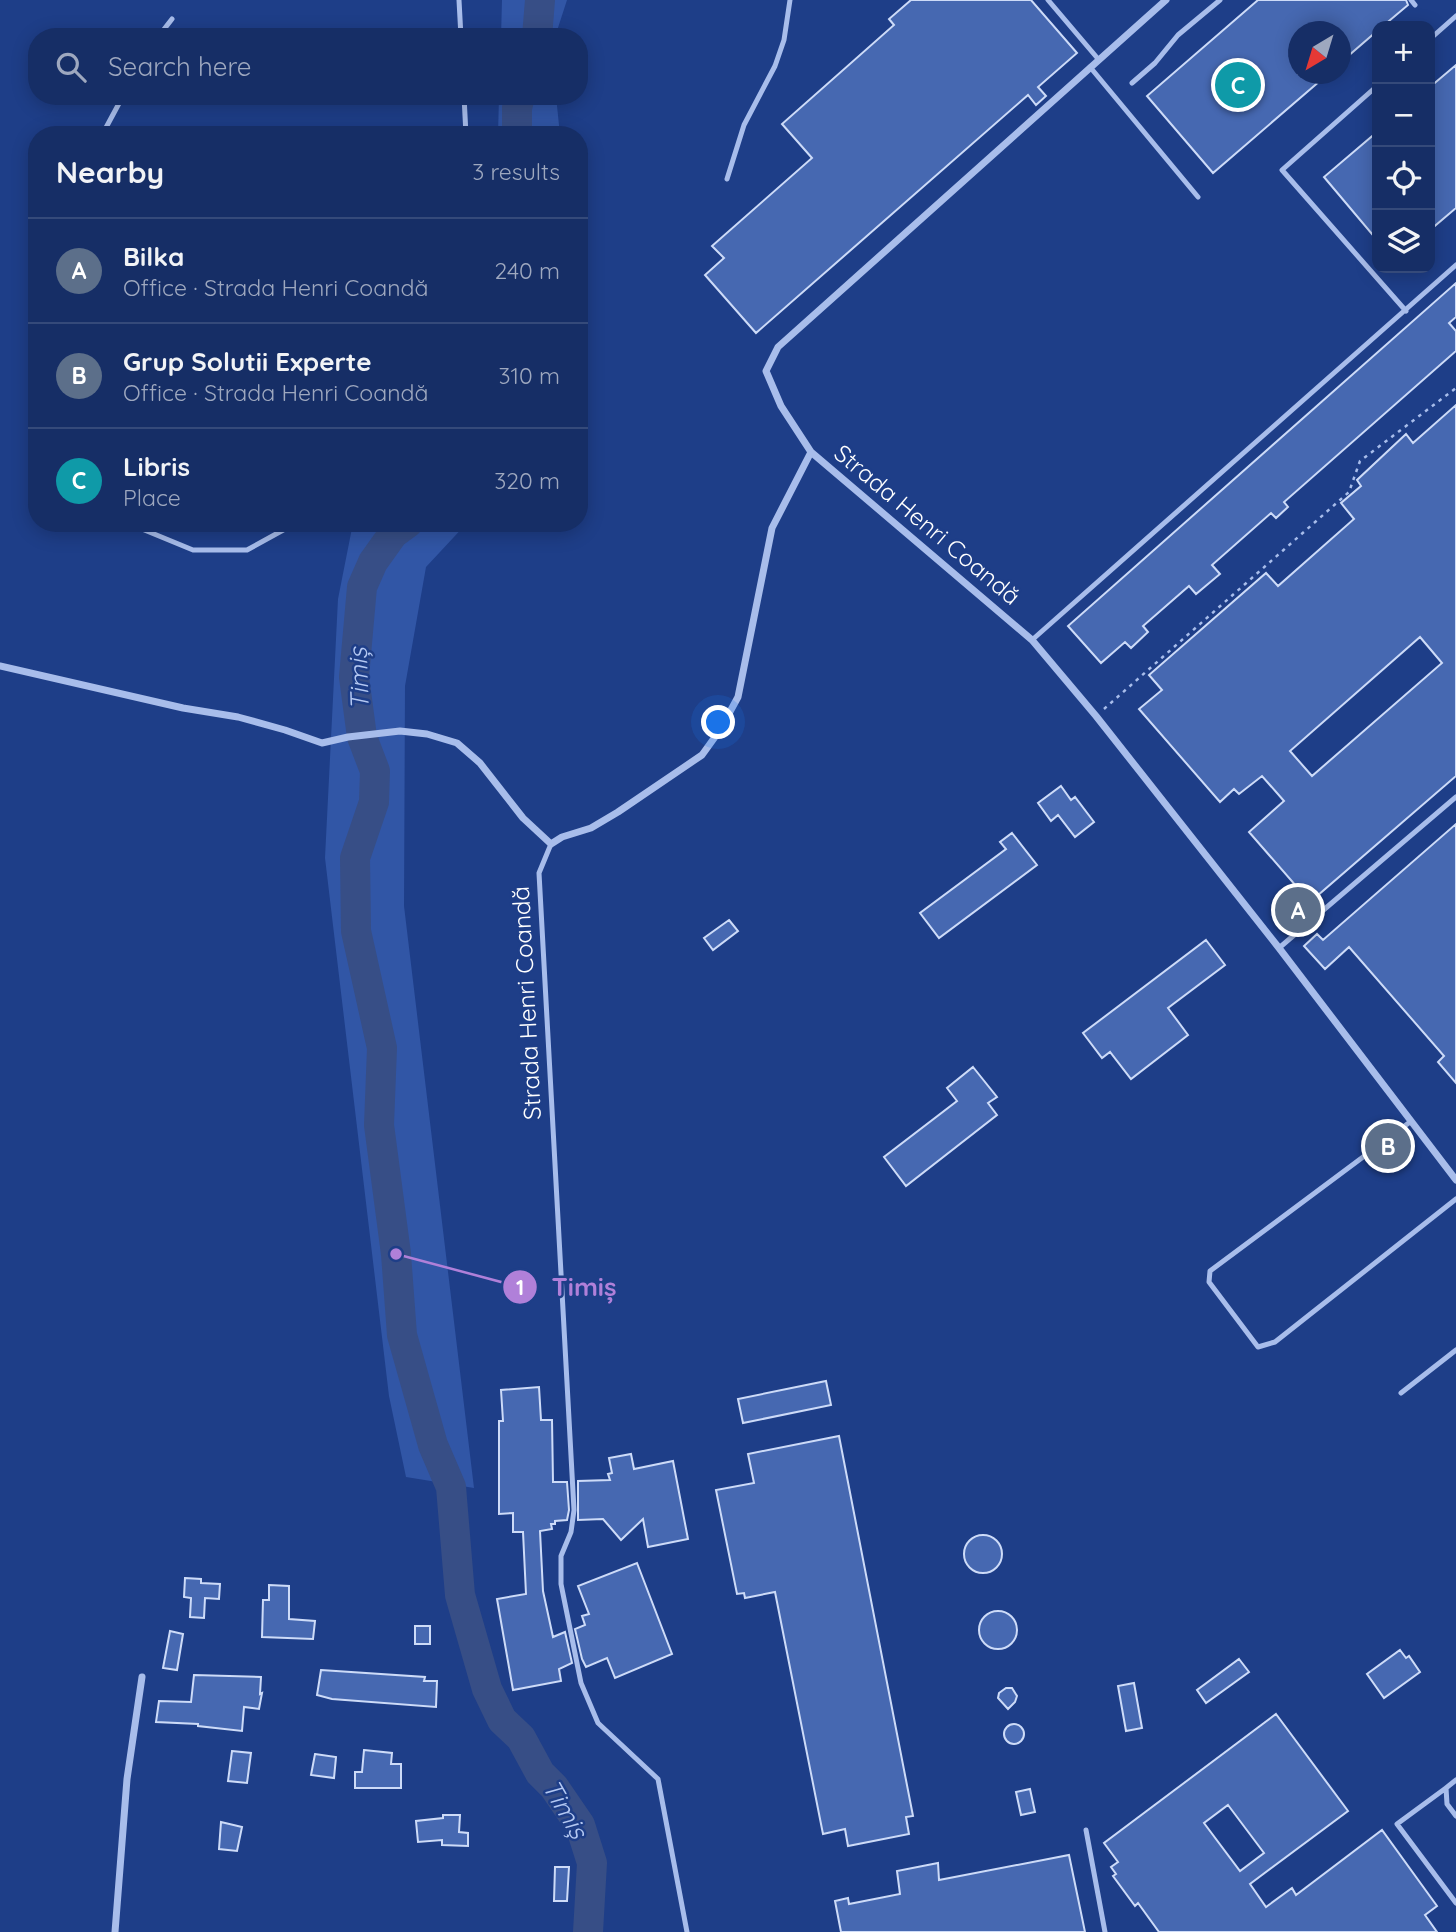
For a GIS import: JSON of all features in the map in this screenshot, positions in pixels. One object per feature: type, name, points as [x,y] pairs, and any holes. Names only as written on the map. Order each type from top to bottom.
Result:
[{"type":"street","points":[[811,452],[781,406],[766,372],[778,348],[1167,0]]},
{"type":"street","name":"Strada Henri Coandă","points":[[551,844],[562,837],[591,828],[702,755],[720,730],[738,697],[772,528],[811,452],[1032,640],[1096,716],[1279,948],[1456,1180]]},
{"type":"street","points":[[0,666],[238,718],[322,743],[348,737],[400,732],[427,734],[457,743],[480,763],[523,818],[551,844]]},
{"type":"street","points":[[115,1932],[127,1779],[142,1678]]},
{"type":"lane","points":[[459,0],[461,28]]},
{"type":"lane","points":[[727,179],[744,125],[775,66],[784,40],[790,0]]},
{"type":"lane","points":[[1048,0],[1099,60]]},
{"type":"lane","points":[[1132,83],[1156,62],[1178,35],[1220,0]]},
{"type":"lane","points":[[1435,35],[1456,16]]},
{"type":"lane","points":[[165,28],[172,19]]},
{"type":"lane","points":[[1090,67],[1198,197]]},
{"type":"lane","points":[[1372,90],[1282,170],[1406,311]]},
{"type":"lane","points":[[107,126],[118,105]]},
{"type":"lane","points":[[464,105],[466,126]]},
{"type":"lane","points":[[1032,640],[1456,265]]},
{"type":"lane","points":[[149,532],[192,550],[247,550],[280,532]]},
{"type":"lane","points":[[1279,948],[1456,797]]},
{"type":"lane","name":"Strada Henri Coandă","points":[[551,844],[539,873],[574,1510],[571,1532],[561,1556],[561,1584],[581,1683],[598,1723],[658,1779],[687,1932]]},
{"type":"lane","points":[[1410,1122],[1210,1271],[1209,1282],[1258,1347],[1275,1342],[1456,1199]]},
{"type":"lane","points":[[1401,1393],[1456,1350]]},
{"type":"lane","points":[[1456,1780],[1397,1825],[1456,1903]]},
{"type":"lane","points":[[1446,1788],[1447,1804],[1456,1816]]},
{"type":"lane","points":[[1086,1830],[1105,1932]]},
{"type":"path","points":[[1096,716],[1349,492],[1360,461],[1456,388]]},
{"type":"shaded area","points":[[502,0],[567,0],[558,28],[501,28]]},
{"type":"shaded area","points":[[499,105],[557,105],[559,126],[498,126]]},
{"type":"shaded area","points":[[351,532],[459,532],[426,567],[405,686],[404,906],[474,1488],[406,1477],[389,1396],[325,858],[338,599]]},
{"type":"building","points":[[911,0],[1031,0],[1077,53],[1038,87],[1046,96],[1036,105],[1028,95],[756,333],[705,275],[724,258],[712,246],[812,158],[782,124],[894,25],[889,19]]},
{"type":"building","points":[[1258,0],[1406,0],[1408,5],[1389,21],[1372,21],[1372,35],[1351,53],[1351,21],[1288,21],[1288,84],[1316,84],[1213,173],[1147,96]]},
{"type":"building","points":[[1456,65],[1456,208],[1435,226],[1435,84]]},
{"type":"building","points":[[1372,136],[1372,234],[1324,177]]},
{"type":"building","points":[[1456,283],[1456,317],[1449,323],[1456,331],[1456,351],[1284,502],[1288,507],[1276,518],[1271,513],[1212,565],[1220,574],[1196,594],[1189,586],[1143,626],[1148,632],[1131,648],[1125,642],[1101,663],[1068,626]]},
{"type":"building","points":[[1456,405],[1456,776],[1310,902],[1249,832],[1284,801],[1262,776],[1239,794],[1234,789],[1220,802],[1139,709],[1162,690],[1149,675],[1266,573],[1278,586],[1354,519],[1341,503],[1361,486],[1357,480],[1406,434],[1413,443]],"holes":[[[1420,637],[1442,663],[1312,776],[1290,751]]]},
{"type":"building","points":[[1061,786],[1071,800],[1075,797],[1094,822],[1075,837],[1058,815],[1051,821],[1038,803]]},
{"type":"building","points":[[1456,824],[1456,1083],[1438,1062],[1444,1056],[1349,947],[1325,969],[1304,946],[1317,934],[1323,940]]},
{"type":"building","points":[[1012,833],[1037,865],[939,938],[920,913],[1006,849],[1000,842]]},
{"type":"building","points":[[729,920],[738,931],[713,950],[704,938]]},
{"type":"building","points":[[1206,940],[1225,965],[1168,1008],[1188,1035],[1131,1079],[1110,1052],[1102,1058],[1083,1033]]},
{"type":"building","points":[[973,1067],[997,1097],[988,1103],[997,1115],[906,1186],[884,1157],[957,1101],[947,1088]]},
{"type":"building","points":[[826,1381],[831,1405],[743,1423],[738,1399]]},
{"type":"building","points":[[539,1387],[541,1420],[552,1420],[553,1482],[567,1482],[569,1510],[567,1520],[555,1521],[555,1524],[551,1524],[552,1529],[540,1531],[543,1591],[553,1637],[565,1632],[572,1663],[559,1669],[561,1681],[513,1690],[497,1599],[526,1594],[523,1532],[513,1532],[513,1513],[499,1514],[499,1421],[503,1421],[501,1390]]},
{"type":"building","points":[[839,1436],[913,1816],[906,1817],[909,1834],[848,1846],[845,1829],[823,1834],[775,1592],[745,1598],[744,1593],[737,1594],[716,1490],[754,1483],[748,1454]]},
{"type":"building","points":[[631,1454],[634,1469],[673,1461],[688,1539],[648,1547],[643,1519],[621,1540],[603,1519],[578,1520],[578,1481],[610,1480],[608,1474],[612,1473],[609,1458]]},
{"type":"building","points":[[983,1535],[997,1540],[1002,1554],[997,1568],[983,1573],[969,1568],[964,1554],[969,1540]]},
{"type":"building","points":[[637,1563],[672,1654],[615,1678],[607,1658],[586,1667],[582,1659],[575,1629],[585,1625],[582,1616],[589,1614],[578,1586]]},
{"type":"building","points":[[185,1578],[201,1579],[201,1583],[220,1584],[219,1599],[205,1598],[204,1618],[190,1617],[191,1598],[184,1597]]},
{"type":"building","points":[[269,1585],[289,1586],[289,1619],[315,1621],[313,1639],[262,1637],[263,1600],[269,1600]]},
{"type":"building","points":[[998,1611],[1012,1616],[1017,1630],[1012,1644],[998,1649],[984,1644],[979,1630],[984,1616]]},
{"type":"building","points":[[415,1626],[430,1626],[430,1644],[415,1644]]},
{"type":"building","points":[[170,1631],[183,1634],[177,1670],[163,1668]]},
{"type":"building","points":[[1400,1650],[1406,1658],[1409,1656],[1420,1672],[1384,1698],[1367,1674]]},
{"type":"building","points":[[1239,1659],[1249,1672],[1206,1703],[1197,1690]]},
{"type":"building","points":[[321,1670],[425,1677],[424,1681],[437,1681],[436,1707],[332,1699],[317,1695]]},
{"type":"building","points":[[194,1675],[261,1677],[259,1709],[244,1707],[242,1731],[198,1724],[156,1722],[159,1701],[191,1702]]},
{"type":"building","points":[[1134,1683],[1142,1728],[1126,1731],[1118,1686]]},
{"type":"building","points":[[1006,1688],[1012,1688],[1017,1696],[1008,1709],[998,1698],[999,1693]]},
{"type":"building","points":[[1276,1714],[1348,1811],[1250,1884],[1266,1907],[1292,1888],[1296,1895],[1382,1830],[1437,1906],[1425,1915],[1437,1932],[1159,1932],[1138,1903],[1135,1906],[1113,1876],[1116,1874],[1111,1867],[1118,1862],[1104,1843]],"holes":[[[1228,1805],[1264,1853],[1240,1871],[1204,1823]]]},
{"type":"building","points":[[1014,1724],[1021,1727],[1024,1734],[1021,1741],[1014,1744],[1007,1741],[1004,1734],[1007,1727]]},
{"type":"building","points":[[364,1750],[392,1753],[391,1764],[401,1764],[401,1788],[355,1788],[355,1772],[362,1772]]},
{"type":"building","points":[[232,1751],[251,1753],[247,1783],[228,1781]]},
{"type":"building","points":[[315,1754],[336,1757],[334,1778],[311,1775]]},
{"type":"building","points":[[1030,1789],[1035,1812],[1021,1815],[1016,1792]]},
{"type":"building","points":[[443,1815],[460,1815],[459,1832],[468,1833],[468,1846],[442,1845],[442,1840],[418,1842],[416,1821],[443,1818]]},
{"type":"building","points":[[221,1822],[242,1827],[237,1851],[219,1849]]},
{"type":"building","points":[[1069,1855],[1085,1932],[841,1932],[835,1901],[848,1898],[849,1904],[900,1894],[897,1871],[938,1863],[939,1880]]},
{"type":"building","points":[[555,1867],[569,1867],[567,1901],[554,1901]]},
{"type":"waterway","name":"Timiș","points":[[538,28],[540,0]]},
{"type":"waterway","name":"Timiș","points":[[517,126],[518,105]]},
{"type":"waterway","name":"Timiș","points":[[396,532],[373,562],[362,587],[354,677],[362,737],[375,771],[374,802],[355,858],[356,931],[382,1048],[379,1125],[396,1254],[402,1335],[433,1445],[451,1487],[460,1595],[487,1689],[502,1720],[521,1738],[540,1773],[554,1787],[580,1825],[592,1863],[588,1932]]},
{"type":"place","name":"Libris","points":[[1238,85]]},
{"type":"place","name":"Bilka","points":[[1298,910]]},
{"type":"place","name":"Grup Solutii Experte","points":[[1388,1146]]},
{"type":"place","name":"Timiș","points":[[396,1254]]}]
